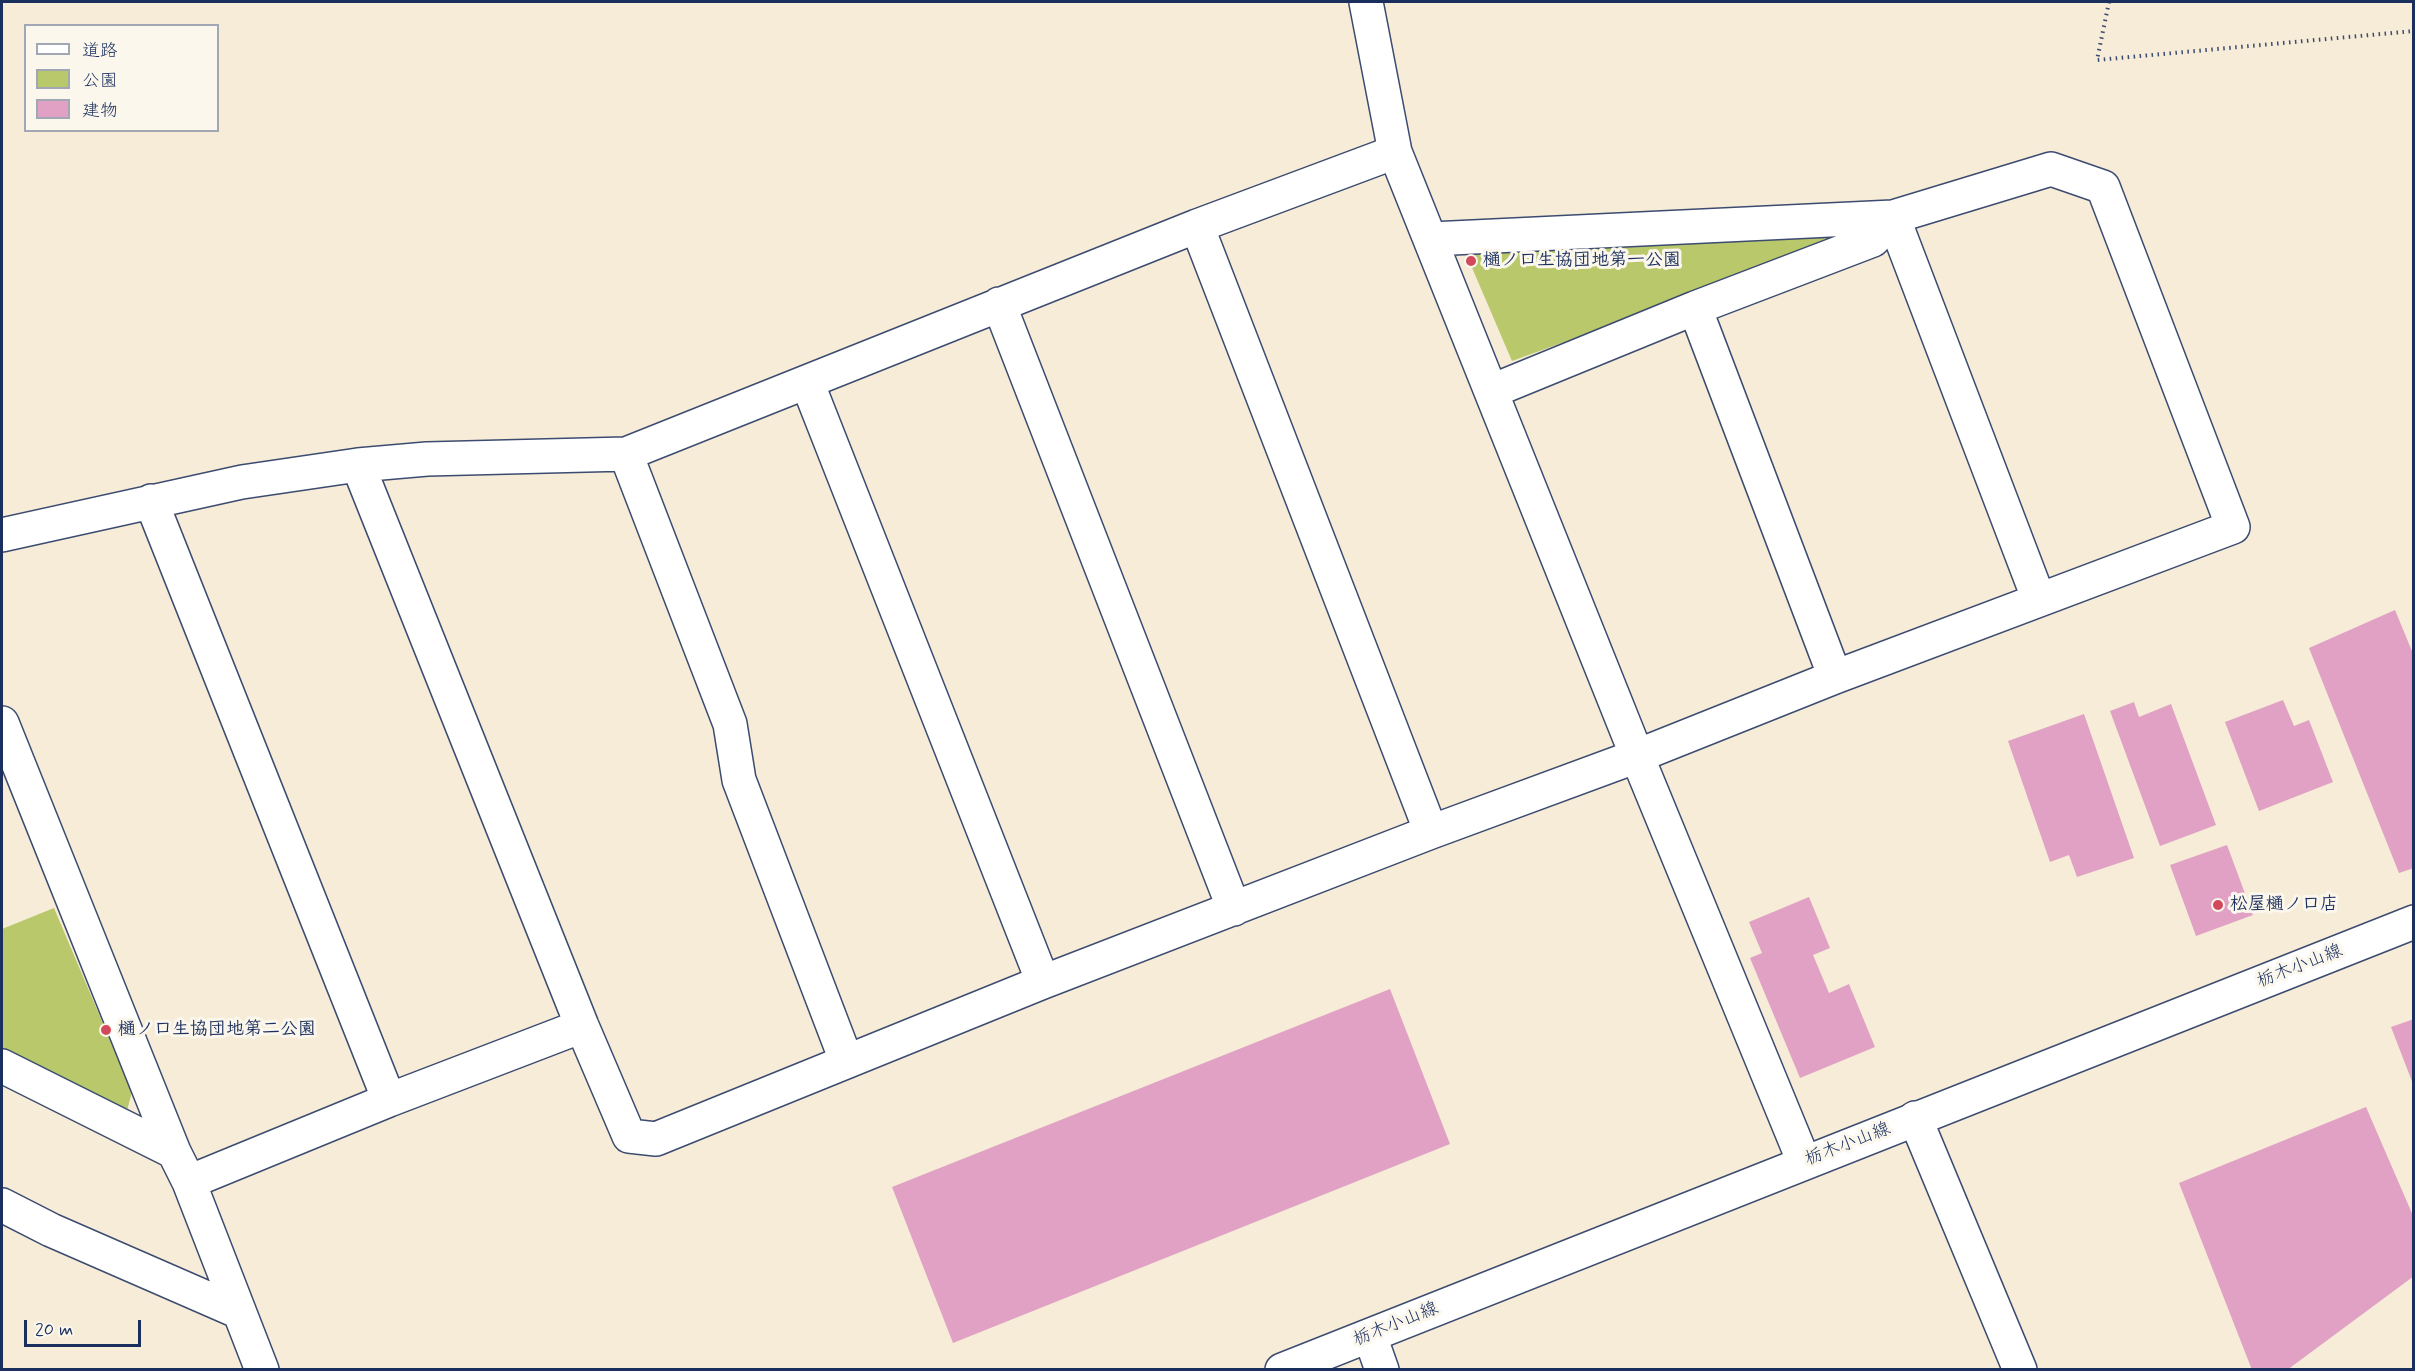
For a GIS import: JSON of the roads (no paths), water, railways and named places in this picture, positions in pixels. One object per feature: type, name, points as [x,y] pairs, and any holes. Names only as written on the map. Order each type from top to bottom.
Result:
[{"type":"street","points":[[1366,2],[1395,152],[1636,756],[1804,1162]]},
{"type":"street","points":[[2,535],[242,482],[358,465],[427,459],[626,454],[1197,226],[1395,152]]},
{"type":"street","points":[[358,465],[582,1026],[629,1136],[656,1139],[1043,982],[1431,832],[1636,756],[1835,677],[2234,527],[2103,187],[2051,169],[1893,217],[1431,239]]},
{"type":"street","points":[[1492,391],[1695,308],[1873,240],[1893,217]]},
{"type":"street","points":[[1893,217],[2039,600]]},
{"type":"street","points":[[1197,226],[1431,832]]},
{"type":"street","points":[[999,304],[1234,909]]},
{"type":"street","points":[[1695,308],[1835,677]]},
{"type":"street","points":[[807,382],[1043,982]]},
{"type":"street","points":[[626,454],[730,724],[739,780],[846,1060]]},
{"type":"street","points":[[151,501],[389,1100]]},
{"type":"street","points":[[2,723],[174,1152],[189,1182],[262,1370]]},
{"type":"street","name":"栃木小山線","points":[[1282,1370],[2414,922]]},
{"type":"street","points":[[189,1182],[389,1100],[582,1026]]},
{"type":"street","points":[[2,1066],[174,1152]]},
{"type":"street","points":[[1915,1118],[2020,1370]]},
{"type":"street","points":[[2,1205],[51,1230],[239,1312]]},
{"type":"street","points":[[1370,1336],[1382,1370]]},
{"type":"place","name":"樋ノ口生協団地第一公園","points":[[1471,261]]},
{"type":"place","name":"松屋樋ノ口店","points":[[2218,905]]},
{"type":"place","name":"樋ノ口生協団地第二公園","points":[[106,1030]]}]
